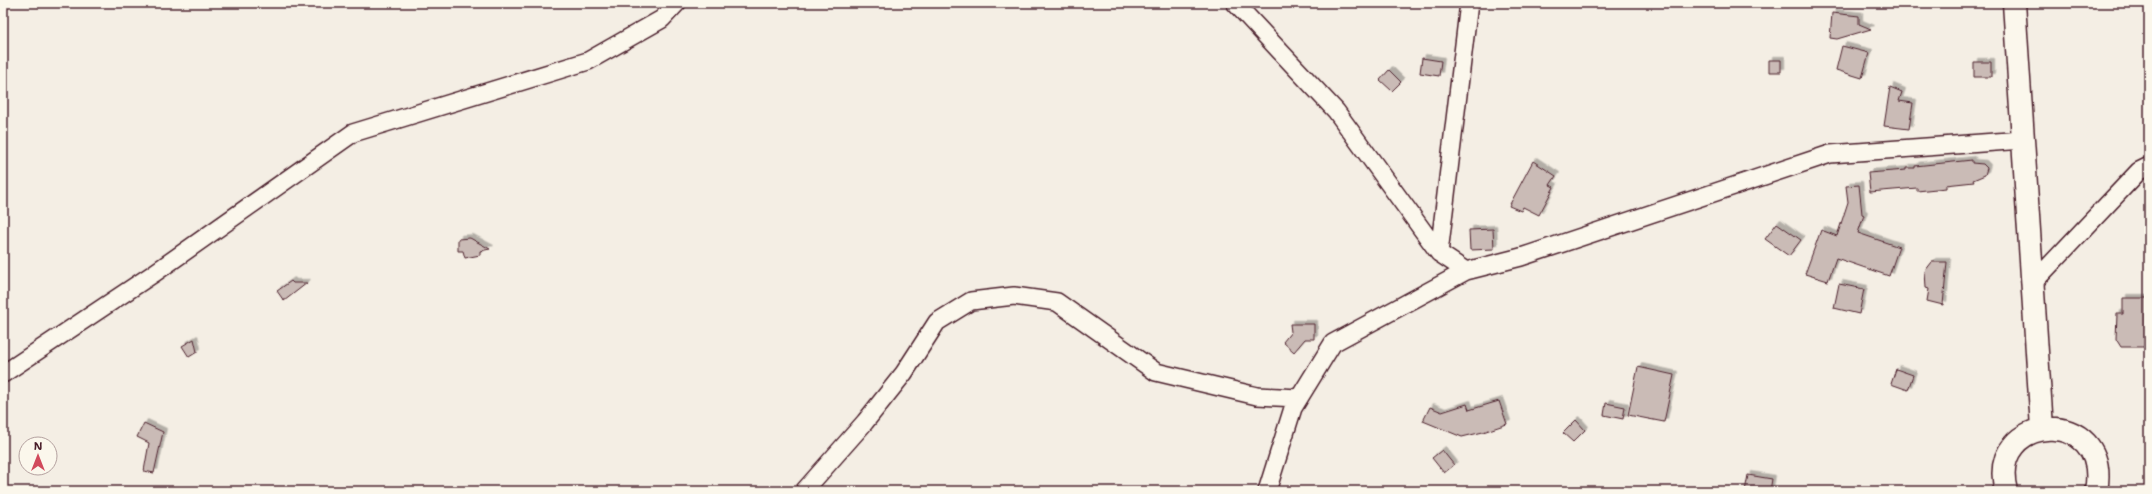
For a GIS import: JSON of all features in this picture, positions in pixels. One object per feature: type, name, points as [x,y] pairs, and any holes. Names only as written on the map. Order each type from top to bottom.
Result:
[{"type":"street","points":[[3,374],[153,274],[353,133],[588,61],[662,19],[677,3]]},
{"type":"street","points":[[1235,3],[1336,111],[1440,253],[1466,271]]},
{"type":"street","points":[[1440,253],[1469,3]]},
{"type":"street","points":[[2014,3],[2042,428]]},
{"type":"street","points":[[1267,491],[1293,408],[1332,343],[1466,271],[1521,257],[1830,154],[2023,140]]},
{"type":"street","points":[[2032,284],[2139,171],[2149,166]]},
{"type":"street","points":[[804,491],[904,373],[937,322],[971,301],[1014,296],[1057,302],[1156,372],[1257,396],[1299,398]]},
{"type":"street","points":[[2006,491],[2003,475],[2006,457],[2017,441],[2032,431],[2051,427],[2069,431],[2085,441],[2095,457],[2099,475],[2096,491]]},
{"type":"building","points":[[1832,13],[1859,16],[1859,24],[1871,29],[1837,39],[1830,38]]},
{"type":"building","points":[[1842,46],[1869,53],[1862,78],[1836,70]]},
{"type":"building","points":[[1422,58],[1441,61],[1439,76],[1420,73]]},
{"type":"building","points":[[1769,60],[1781,60],[1781,72],[1769,72]]},
{"type":"building","points":[[1974,62],[1991,62],[1991,77],[1974,77]]},
{"type":"building","points":[[1389,70],[1401,82],[1392,91],[1380,80]]},
{"type":"building","points":[[1890,87],[1902,92],[1899,101],[1913,103],[1909,129],[1884,126]]},
{"type":"building","points":[[1972,160],[1972,163],[1983,164],[1987,168],[1985,175],[1973,180],[1974,182],[1946,185],[1946,188],[1917,191],[1917,188],[1870,192],[1868,173],[1906,170],[1906,168],[1915,168],[1915,166]]},
{"type":"building","points":[[1533,161],[1556,176],[1550,185],[1554,187],[1539,215],[1523,207],[1521,211],[1509,206]]},
{"type":"building","points":[[1859,185],[1862,214],[1864,215],[1858,233],[1899,247],[1889,276],[1836,258],[1828,281],[1805,274],[1821,230],[1837,236],[1848,202],[1846,186]]},
{"type":"building","points":[[1777,223],[1801,240],[1789,256],[1765,239]]},
{"type":"building","points":[[1493,229],[1494,249],[1470,250],[1469,230]]},
{"type":"building","points":[[470,238],[490,249],[480,251],[480,255],[465,258],[463,251],[458,251],[458,239]]},
{"type":"building","points":[[1932,262],[1947,262],[1943,305],[1927,301],[1929,289],[1926,288],[1925,271]]},
{"type":"building","points":[[291,281],[293,283],[307,283],[284,301],[277,291]]},
{"type":"building","points":[[1839,284],[1864,289],[1859,314],[1834,308]]},
{"type":"building","points":[[2123,298],[2149,298],[2149,347],[2121,347],[2116,339],[2117,314],[2123,314]]},
{"type":"building","points":[[1290,324],[1314,324],[1314,339],[1305,339],[1294,352],[1283,342],[1291,332]]},
{"type":"building","points":[[194,339],[197,352],[189,357],[182,346]]},
{"type":"building","points":[[1638,367],[1674,375],[1664,422],[1628,415]]},
{"type":"building","points":[[1896,369],[1913,375],[1908,390],[1891,384]]},
{"type":"building","points":[[1499,401],[1507,424],[1483,432],[1462,437],[1423,421],[1430,407],[1442,412],[1467,404],[1469,410]]},
{"type":"building","points":[[1606,403],[1625,407],[1623,419],[1604,415]]},
{"type":"building","points":[[1576,420],[1585,430],[1573,442],[1563,433]]},
{"type":"building","points":[[144,423],[163,432],[154,473],[144,471],[149,443],[137,437]]},
{"type":"building","points":[[1442,450],[1454,465],[1444,473],[1432,458]]},
{"type":"building","points":[[1748,475],[1772,479],[1770,491],[1745,491]]}]
